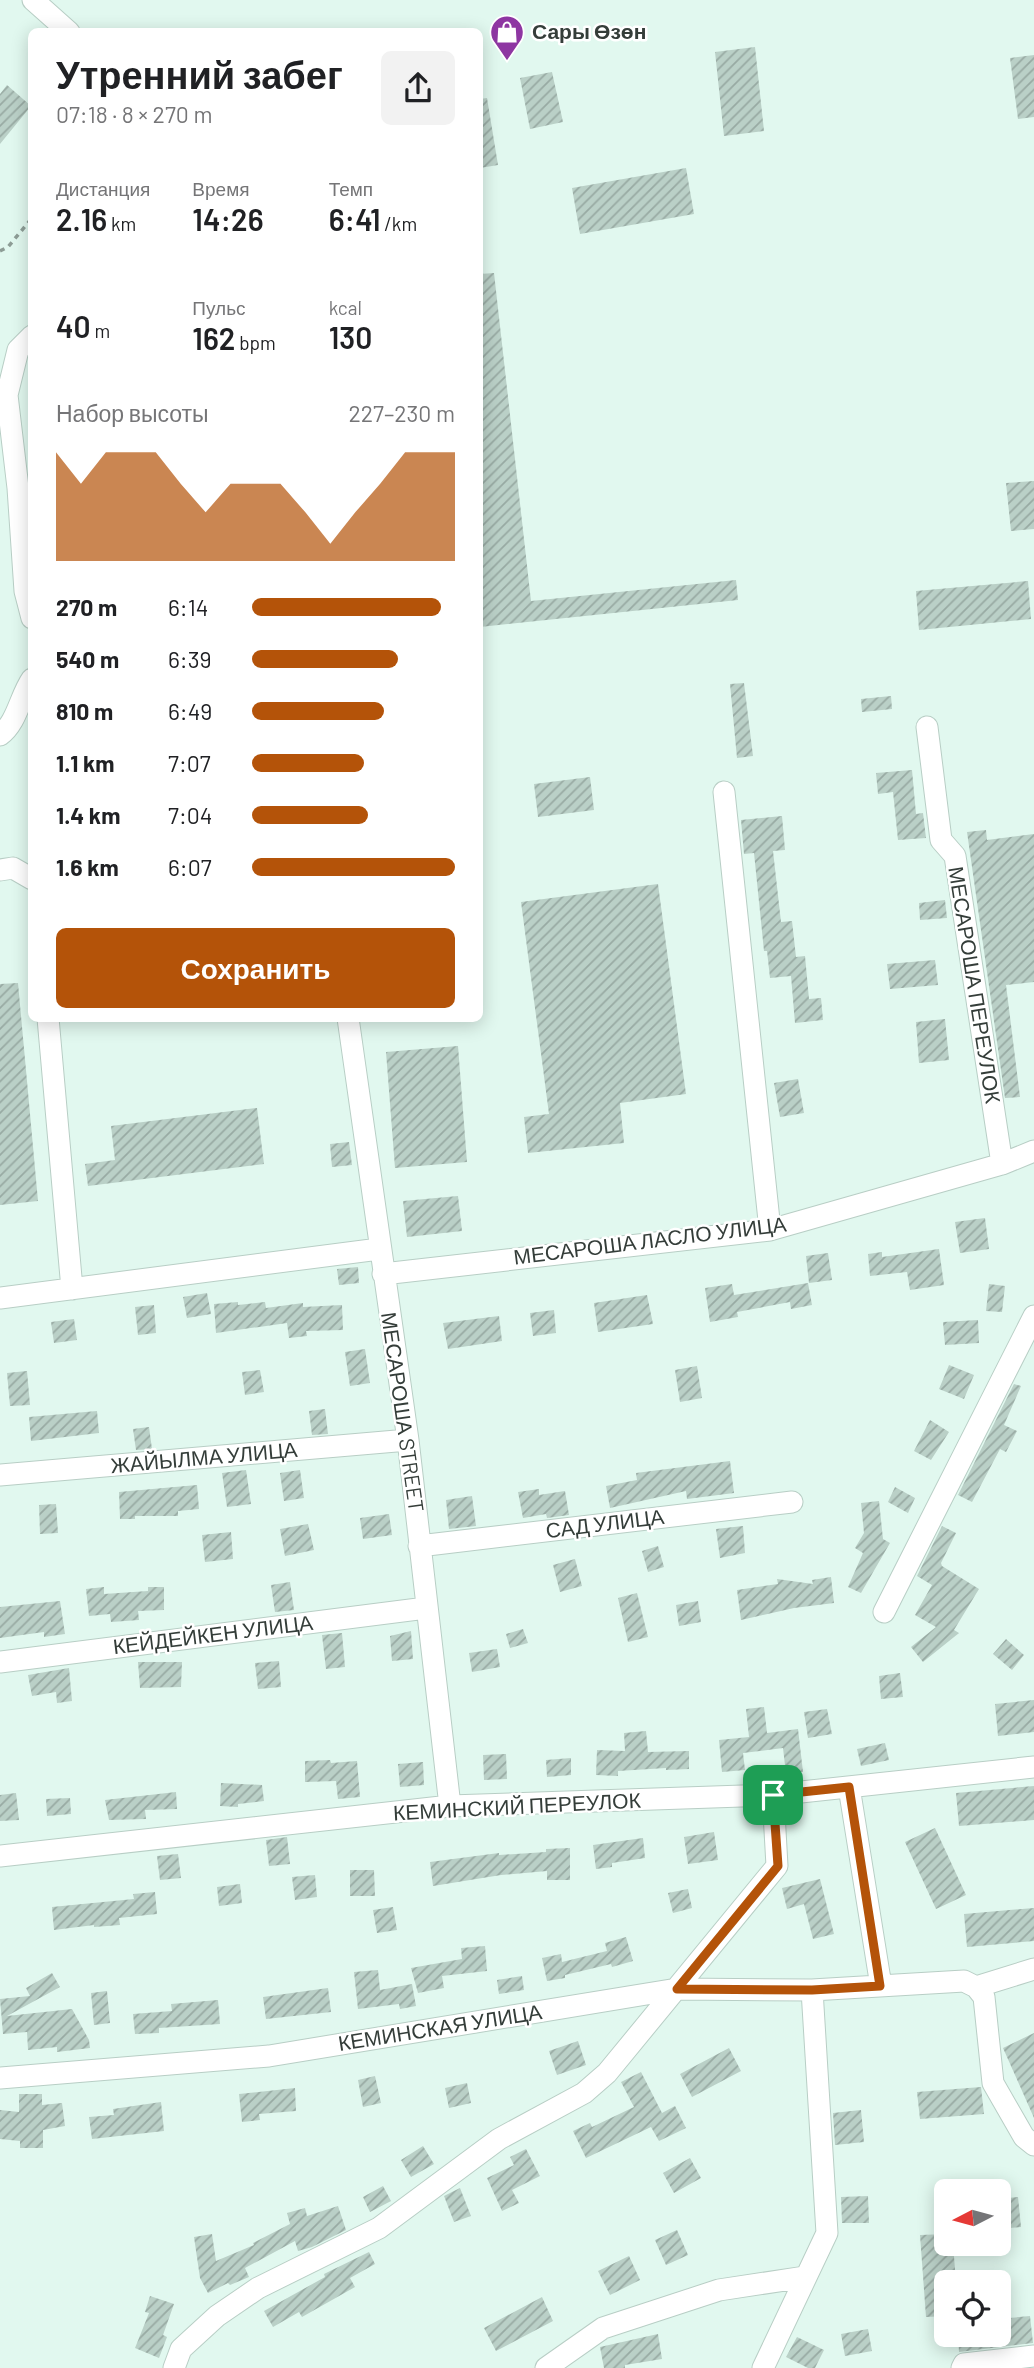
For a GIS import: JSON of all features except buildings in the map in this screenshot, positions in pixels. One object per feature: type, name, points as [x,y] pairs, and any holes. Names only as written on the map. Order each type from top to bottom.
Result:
[{"type":"street","points":[[33,0],[64,28]]},
{"type":"street","points":[[28,339],[18,350],[7,395],[28,602]]},
{"type":"street","points":[[0,734],[4,733],[14,718],[28,688]]},
{"type":"street","name":"МЕСАРОША ПЕРЕУЛОК","points":[[927,727],[942,840],[955,856],[1002,1164]]},
{"type":"street","points":[[724,792],[770,1230]]},
{"type":"street","points":[[0,870],[13,868],[28,877]]},
{"type":"street","points":[[48,1022],[72,1289]]},
{"type":"street","name":"МЕСАРОША STREET","points":[[349,1022],[408,1440],[450,1807]]},
{"type":"street","name":"МЕСАРОША ЛАСЛО УЛИЦА","points":[[383,1274],[770,1230],[1002,1164],[1034,1151]]},
{"type":"street","points":[[0,1298],[379,1249]]},
{"type":"street","points":[[884,1612],[1034,1316]]},
{"type":"street","name":"ЖАЙЫЛМА УЛИЦА","points":[[0,1475],[408,1440]]},
{"type":"street","name":"САД УЛИЦА","points":[[419,1546],[792,1502]]},
{"type":"street","name":"КЕЙДЕЙКЕН УЛИЦА","points":[[0,1662],[426,1608]]},
{"type":"street","name":"КЕМИНСКИЙ ПЕРЕУЛОК","points":[[0,1856],[450,1807],[773,1795],[1034,1767]]},
{"type":"street","points":[[849,1787],[880,1986]]},
{"type":"street","points":[[174,2368],[181,2350],[217,2316],[258,2288],[379,2228],[499,2138],[584,2093],[607,2073],[778,1866],[773,1795]]},
{"type":"street","points":[[1034,1969],[976,1987],[984,1997],[993,2083],[1024,2137],[1034,2145]]},
{"type":"street","name":"КЕМИНСКАЯ УЛИЦА","points":[[0,2078],[269,2056],[677,1989],[812,1990],[964,1981],[976,1987]]},
{"type":"street","points":[[763,2368],[827,2233],[812,1990]]},
{"type":"street","points":[[546,2368],[603,2328],[719,2290],[805,2277]]},
{"type":"street","points":[[962,2368],[964,2364],[1034,2356]]},
{"type":"path","points":[[0,251],[8,247],[28,223]]},
{"type":"place","name":"Сары Өзөн","points":[[507,62]]},
{"type":"route","points":[[849,1787],[880,1986],[812,1990],[677,1989],[778,1866],[773,1795],[849,1787]]}]
